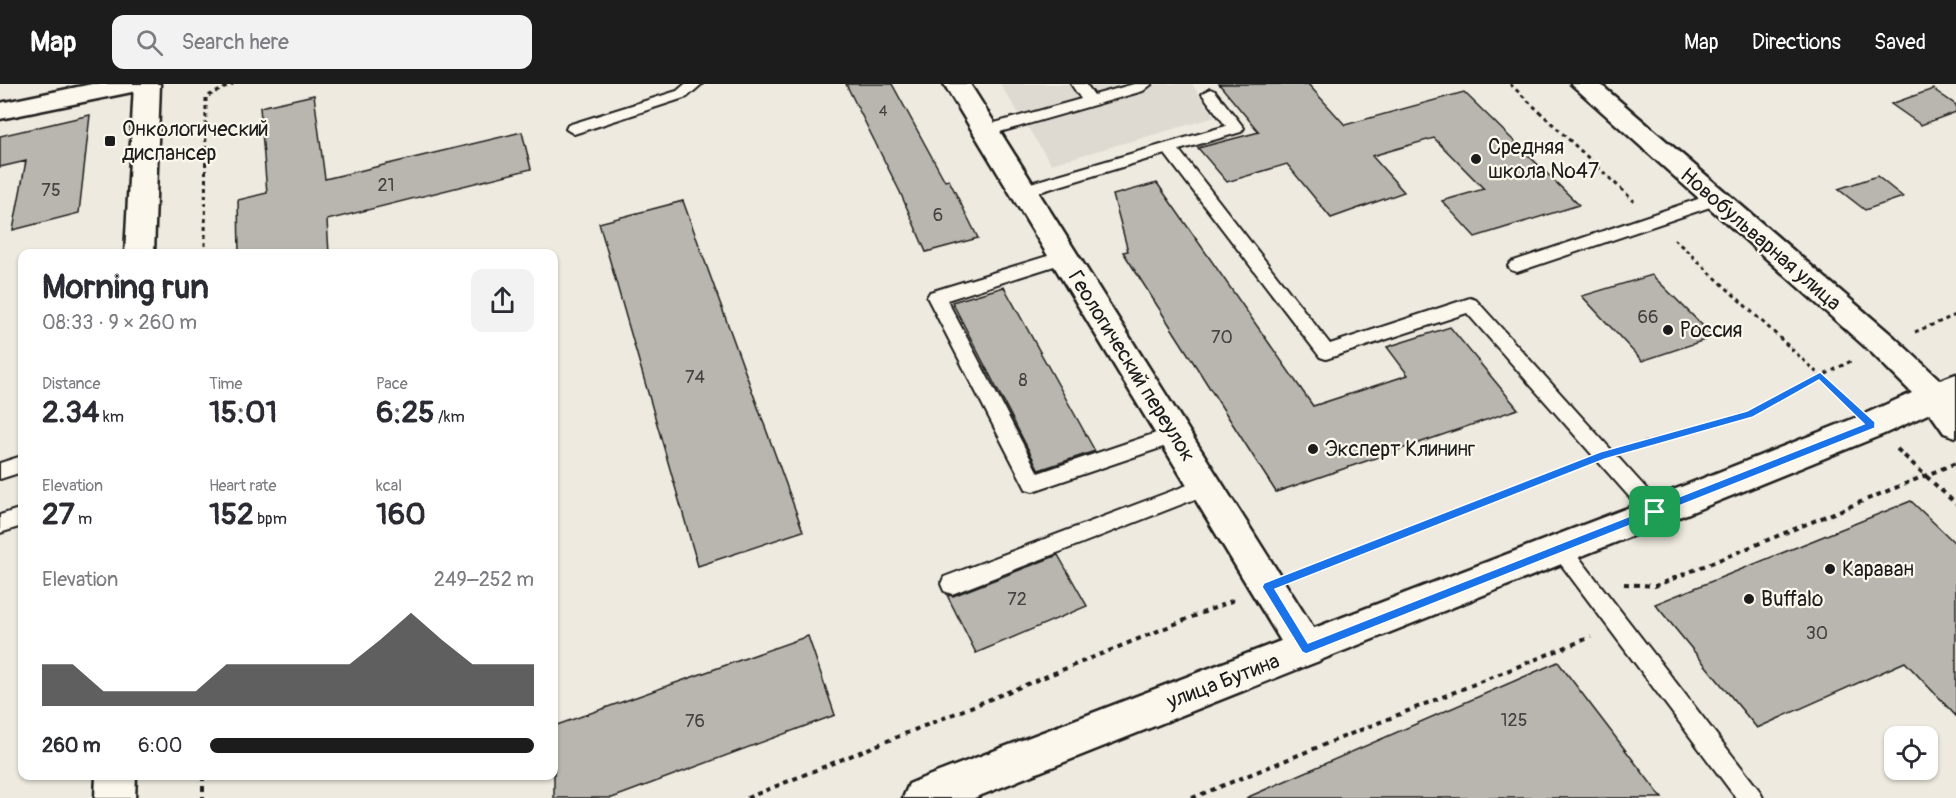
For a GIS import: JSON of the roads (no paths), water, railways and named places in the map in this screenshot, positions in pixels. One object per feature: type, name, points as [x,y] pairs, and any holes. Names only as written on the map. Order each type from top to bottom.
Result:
[{"type":"street","points":[[0,111],[132,84]]},
{"type":"street","points":[[139,249],[147,84]]},
{"type":"street","name":"Геологический переулок","points":[[957,84],[1306,649]]},
{"type":"street","name":"Новобульварная улица","points":[[1584,84],[1951,403]]},
{"type":"street","name":"улица Бутина","points":[[923,798],[1872,425],[1951,403]]},
{"type":"street","points":[[116,780],[116,798]]},
{"type":"lane","points":[[574,129],[682,94],[695,84]]},
{"type":"lane","points":[[1078,84],[1091,102]]},
{"type":"lane","points":[[986,131],[1091,102],[1145,84]]},
{"type":"lane","points":[[1023,191],[1236,128],[1210,94]]},
{"type":"lane","points":[[1169,149],[1326,352],[1470,304],[1655,512]]},
{"type":"lane","points":[[1517,266],[1716,199]]},
{"type":"lane","points":[[1064,257],[936,297],[1033,483],[1174,435]]},
{"type":"lane","points":[[0,471],[18,466]]},
{"type":"lane","points":[[952,584],[1206,486]]},
{"type":"lane","points":[[0,524],[18,518]]},
{"type":"lane","points":[[1561,549],[1751,798]]},
{"type":"place","name":"Онкологический диспансер","points":[[110,141]]},
{"type":"place","name":"Средняя школа №47","points":[[1476,159]]},
{"type":"place","name":"Россия","points":[[1668,330]]},
{"type":"place","name":"Эксперт Клининг","points":[[1313,449]]},
{"type":"place","name":"Караван","points":[[1830,569]]},
{"type":"place","name":"Buffalo","points":[[1749,599]]}]
